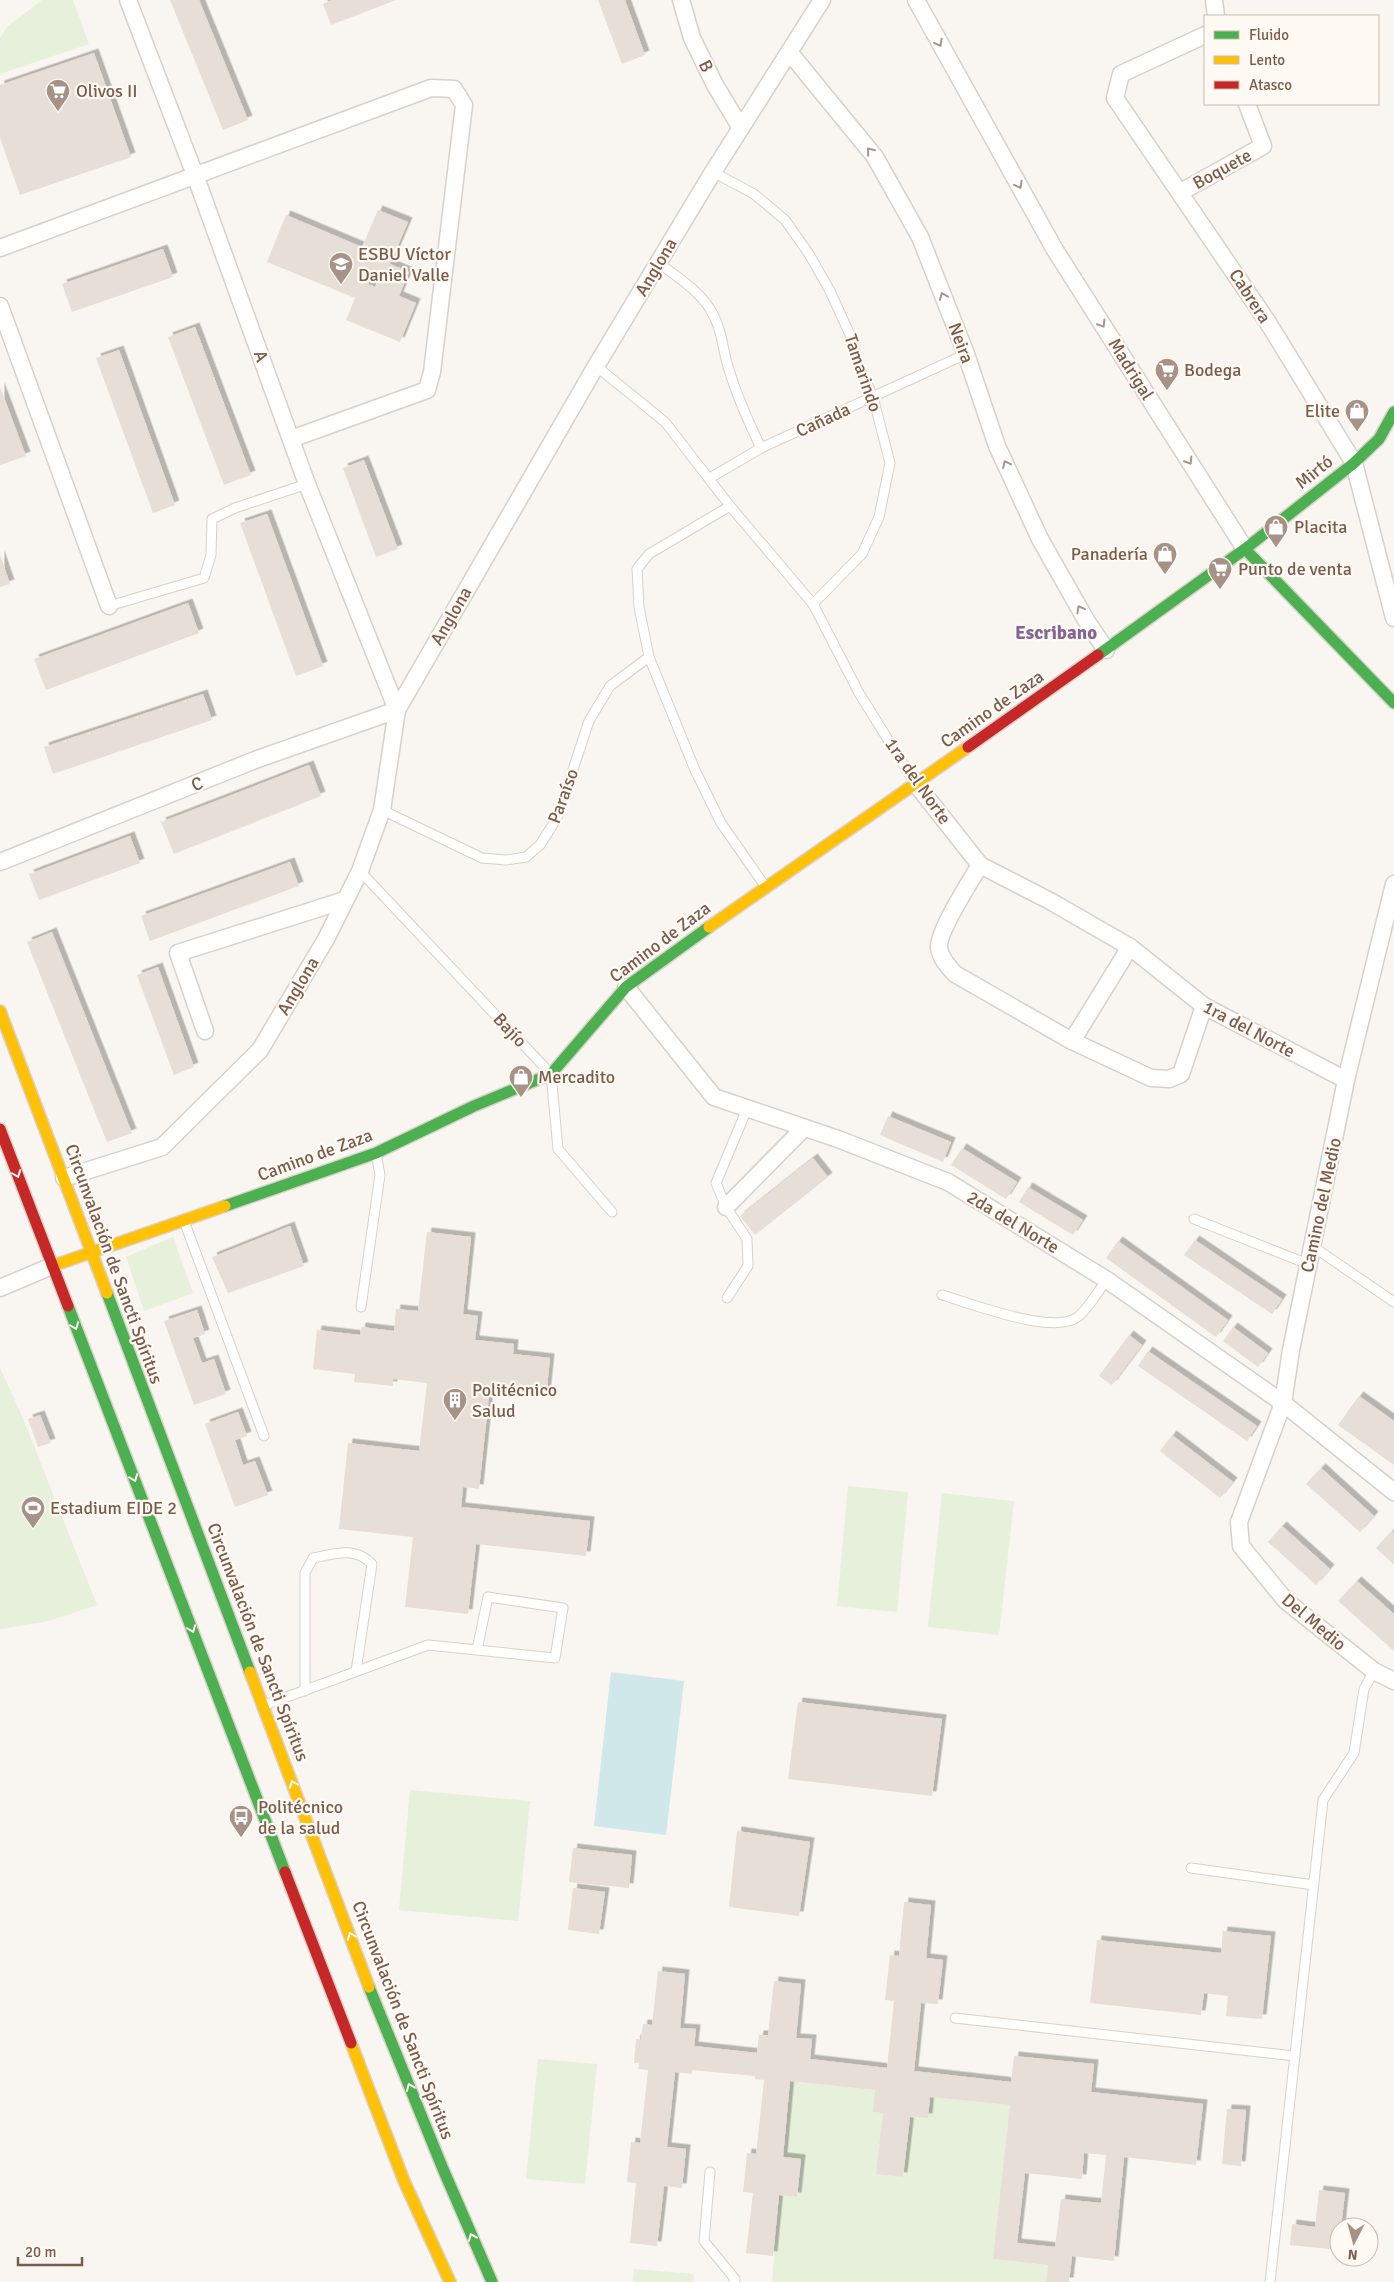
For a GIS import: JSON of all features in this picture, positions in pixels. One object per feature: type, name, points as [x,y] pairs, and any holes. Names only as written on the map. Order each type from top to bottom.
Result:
[{"type":"main road","name":"Mirtó","points":[[1245,548],[1354,463],[1379,439],[1394,412]]},
{"type":"main road","name":"Camino de Zaza","points":[[52,1266],[376,1153],[474,1106],[551,1074],[626,987],[765,886],[916,784],[1106,650],[1245,548]]},
{"type":"main road","name":"Madrigal","points":[[1245,548],[1394,703]]},
{"type":"main road","name":"Circunvalación de Sancti Spíritus","points":[[0,1011],[64,1178],[90,1253],[259,1707],[443,2169],[492,2282]]},
{"type":"main road","points":[[0,1129],[52,1266],[232,1719],[404,2181],[450,2282]]},
{"type":"street","name":"A","points":[[128,0],[195,176],[307,484],[397,710]]},
{"type":"street","name":"B","points":[[681,0],[692,38],[715,85],[742,128]]},
{"type":"street","name":"Anglona","points":[[64,1178],[162,1147],[260,1050],[326,939],[360,871],[382,810],[397,710],[596,366],[713,172],[822,0]]},
{"type":"street","name":"Madrigal","points":[[916,0],[1055,250],[1245,548]]},
{"type":"street","points":[[1214,0],[1216,15]]},
{"type":"street","name":"Cabrera","points":[[1204,35],[1122,74],[1115,98],[1267,321],[1354,463],[1394,618]]},
{"type":"street","name":"Neira","points":[[790,53],[875,157],[920,237],[966,354],[997,446],[1040,539],[1086,620],[1106,650]]},
{"type":"street","points":[[0,248],[431,88],[454,89],[464,105],[432,372],[427,390],[291,439]]},
{"type":"street","name":"Boquete","points":[[1180,192],[1263,146],[1247,105]]},
{"type":"street","points":[[0,306],[109,606]]},
{"type":"street","name":"C","points":[[0,862],[256,760],[397,710]]},
{"type":"street","name":"1ra del Norte","points":[[916,784],[980,865],[1050,901],[1130,947],[1204,1006],[1346,1080]]},
{"type":"street","points":[[980,865],[950,918],[939,946],[943,960],[955,974],[1072,1041],[1152,1078],[1169,1079],[1182,1074],[1204,1006]]},
{"type":"street","name":"Camino del Medio","points":[[1239,1522],[1283,1403],[1291,1350],[1346,1080],[1394,884]]},
{"type":"street","points":[[205,1031],[178,953],[345,900]]},
{"type":"street","points":[[1072,1041],[1130,947]]},
{"type":"street","name":"2da del Norte","points":[[626,987],[714,1097],[838,1139],[948,1182],[1107,1280],[1283,1403],[1394,1492]]},
{"type":"street","points":[[726,1207],[804,1128]]},
{"type":"street","points":[[0,1288],[52,1266]]},
{"type":"street","name":"Del Medio","points":[[1239,1522],[1242,1546],[1286,1601],[1374,1671],[1394,1681]]},
{"type":"lane","name":"Tamarindo","points":[[713,172],[754,194],[785,220],[809,254],[830,291],[851,337],[861,371],[873,397],[890,463],[879,517],[862,554],[813,604]]},
{"type":"lane","points":[[659,263],[693,289],[710,308],[722,333],[727,364],[748,420],[761,448]]},
{"type":"lane","name":"Cañada","points":[[710,478],[761,448],[966,354]]},
{"type":"lane","name":"1ra del Norte","points":[[596,366],[665,422],[730,506],[813,604],[859,693],[916,784]]},
{"type":"lane","points":[[109,606],[204,578],[211,555],[212,519],[235,508],[307,484]]},
{"type":"lane","points":[[730,506],[648,554],[637,569],[639,607],[649,657],[695,770],[721,823],[765,886]]},
{"type":"lane","name":"Paraíso","points":[[382,810],[482,858],[506,860],[526,857],[540,846],[557,818],[590,721],[610,686],[649,657]]},
{"type":"lane","name":"Bajío","points":[[360,871],[551,1074]]},
{"type":"lane","points":[[551,1074],[558,1149],[612,1212]]},
{"type":"lane","points":[[727,1298],[748,1266],[747,1239],[726,1207],[716,1183],[747,1109]]},
{"type":"lane","points":[[361,1307],[380,1175],[376,1153]]},
{"type":"lane","points":[[1194,1218],[1308,1264]]},
{"type":"lane","points":[[184,1220],[264,1436]]},
{"type":"lane","points":[[1312,1246],[1394,1302]]},
{"type":"lane","points":[[942,1295],[1032,1322],[1061,1324],[1078,1318],[1107,1280]]},
{"type":"lane","points":[[305,1691],[305,1574],[313,1558],[349,1552],[364,1556],[372,1564],[356,1671]]},
{"type":"lane","points":[[259,1707],[428,1645],[555,1658],[563,1608],[488,1597],[477,1650]]},
{"type":"lane","points":[[1270,2282],[1323,1800],[1354,1753],[1364,1689],[1374,1671]]},
{"type":"lane","points":[[1191,1868],[1314,1885]]},
{"type":"lane","points":[[955,2018],[1295,2056]]},
{"type":"lane","points":[[710,2172],[704,2241],[735,2279],[734,2282]]},
{"type":"green space","points":[[42,0],[73,0],[89,44],[0,74],[0,38],[7,27]]},
{"type":"green space","points":[[173,1237],[193,1293],[144,1311],[126,1257]]},
{"type":"green space","name":"Estadium EIDE 2","points":[[0,1368],[22,1416],[97,1605],[49,1621],[0,1629]]},
{"type":"green space","points":[[848,1486],[908,1492],[897,1612],[837,1606]]},
{"type":"green space","points":[[942,1493],[1014,1501],[999,1635],[928,1627]]},
{"type":"green space","points":[[410,1790],[530,1801],[518,1921],[399,1910]]},
{"type":"green space","points":[[538,2059],[597,2064],[585,2184],[526,2179]]},
{"type":"green space","points":[[790,2081],[875,2090],[873,2112],[883,2113],[877,2174],[903,2177],[910,2117],[927,2118],[930,2097],[1010,2105],[994,2259],[1048,2265],[1046,2282],[772,2282],[779,2195],[797,2197],[801,2160],[783,2157]]},
{"type":"green space","points":[[634,2269],[694,2274],[693,2282],[633,2282]]},
{"type":"water","points":[[611,1672],[684,1681],[666,1835],[594,1826]]},
{"type":"building","points":[[170,0],[199,0],[248,120],[223,130]]},
{"type":"building","points":[[332,0],[396,0],[331,25],[323,4]]},
{"type":"building","points":[[598,0],[625,0],[645,55],[622,64]]},
{"type":"building","name":"Olivos II","points":[[94,53],[131,157],[20,195],[0,138],[0,85]]},
{"type":"building","points":[[378,210],[408,222],[390,264],[409,272],[399,296],[416,303],[400,342],[346,320],[355,298],[267,262],[286,215],[362,247]],"holes":[[[372,274],[379,278],[375,287],[368,284]]]},
{"type":"building","points":[[163,249],[173,277],[72,312],[62,284]]},
{"type":"building","points":[[195,327],[251,475],[224,485],[168,337]]},
{"type":"building","points":[[119,350],[175,505],[153,513],[96,358]]},
{"type":"building","points":[[0,387],[26,456],[0,465]]},
{"type":"building","points":[[364,460],[398,549],[376,557],[343,468]]},
{"type":"building","points":[[267,514],[323,666],[296,676],[240,523]]},
{"type":"building","points":[[0,555],[10,584],[0,587]]},
{"type":"building","points":[[188,603],[199,633],[46,690],[34,659]]},
{"type":"building","points":[[203,694],[212,720],[53,774],[44,747]]},
{"type":"building","points":[[309,765],[321,796],[174,854],[161,822]]},
{"type":"building","points":[[130,836],[140,863],[39,900],[29,874]]},
{"type":"building","points":[[290,862],[299,886],[150,941],[141,916]]},
{"type":"building","points":[[52,932],[132,1133],[107,1142],[27,942]]},
{"type":"building","points":[[158,967],[194,1067],[174,1075],[137,975]]},
{"type":"building","points":[[888,1116],[951,1142],[943,1162],[880,1135]]},
{"type":"building","points":[[962,1148],[1017,1182],[1006,1199],[951,1165]]},
{"type":"building","points":[[813,1158],[828,1177],[755,1235],[740,1216]]},
{"type":"building","points":[[1028,1187],[1083,1220],[1073,1235],[1019,1202]]},
{"type":"building","points":[[290,1226],[304,1266],[228,1293],[212,1257]]},
{"type":"building","name":"Politécnico Salud","points":[[427,1232],[471,1237],[463,1314],[478,1316],[475,1340],[514,1344],[513,1354],[550,1358],[546,1397],[507,1393],[507,1398],[489,1396],[479,1489],[463,1487],[461,1507],[590,1521],[586,1556],[476,1544],[468,1614],[405,1607],[413,1537],[339,1529],[348,1443],[419,1451],[427,1383],[393,1379],[393,1386],[354,1382],[355,1374],[313,1369],[317,1330],[360,1335],[361,1327],[394,1331],[396,1309],[418,1311]]},
{"type":"building","points":[[1195,1240],[1282,1299],[1272,1314],[1184,1255]]},
{"type":"building","points":[[1118,1241],[1228,1320],[1216,1337],[1106,1258]]},
{"type":"building","points":[[197,1310],[205,1334],[193,1338],[202,1363],[214,1359],[226,1394],[194,1405],[164,1321]]},
{"type":"building","points":[[1233,1327],[1268,1353],[1258,1367],[1223,1341]]},
{"type":"building","points":[[1129,1335],[1142,1345],[1112,1385],[1099,1376]]},
{"type":"building","points":[[1148,1351],[1257,1426],[1247,1441],[1138,1366]]},
{"type":"building","points":[[1359,1396],[1394,1421],[1394,1465],[1338,1425]]},
{"type":"building","points":[[238,1412],[247,1436],[235,1440],[243,1465],[255,1461],[268,1495],[235,1507],[205,1424]]},
{"type":"building","points":[[40,1415],[51,1443],[38,1447],[28,1419]]},
{"type":"building","points":[[1172,1435],[1233,1482],[1220,1498],[1160,1451]]},
{"type":"building","points":[[1321,1468],[1374,1516],[1360,1532],[1306,1484]]},
{"type":"building","points":[[1282,1526],[1330,1569],[1316,1585],[1268,1542]]},
{"type":"building","points":[[1392,1531],[1394,1533],[1394,1565],[1376,1548]]},
{"type":"building","points":[[1357,1581],[1394,1614],[1394,1651],[1338,1601]]},
{"type":"building","points":[[798,1702],[942,1719],[932,1796],[788,1779]]},
{"type":"building","points":[[737,1831],[810,1842],[799,1916],[729,1907]]},
{"type":"building","points":[[573,1848],[632,1855],[629,1888],[569,1882]]},
{"type":"building","points":[[573,1888],[605,1892],[599,1934],[568,1930]]},
{"type":"building","points":[[904,1902],[931,1905],[926,1958],[943,1960],[938,2004],[921,2003],[914,2071],[1011,2082],[1014,2056],[1094,2064],[1091,2092],[1203,2104],[1196,2165],[1124,2157],[1114,2261],[1072,2256],[1069,2282],[1046,2282],[1048,2265],[993,2259],[1010,2105],[930,2097],[928,2118],[910,2117],[903,2177],[876,2174],[883,2113],[873,2112],[875,2090],[790,2081],[783,2157],[801,2159],[797,2197],[779,2195],[773,2256],[746,2253],[753,2193],[743,2192],[747,2153],[756,2154],[764,2080],[755,2079],[755,2076],[692,2070],[692,2074],[675,2072],[667,2147],[686,2149],[682,2188],[664,2186],[657,2246],[630,2243],[636,2183],[627,2182],[631,2142],[640,2143],[648,2070],[638,2069],[639,2063],[634,2063],[636,2039],[641,2040],[643,2024],[652,2025],[658,1971],[685,1974],[680,2028],[696,2029],[694,2046],[757,2053],[759,2035],[768,2035],[774,1981],[801,1984],[796,2038],[812,2039],[810,2059],[887,2068],[894,2001],[885,2000],[890,1955],[899,1956]],"holes":[[[1084,2153],[1106,2155],[1101,2203],[1061,2199],[1055,2247],[1017,2243],[1025,2173],[1082,2179]]]},
{"type":"building","points":[[1223,1931],[1271,1936],[1262,2019],[1226,2016],[1228,1996],[1204,1993],[1201,2015],[1090,2003],[1097,1940],[1221,1953]]},
{"type":"building","points":[[1227,2109],[1246,2110],[1241,2166],[1222,2164]]},
{"type":"building","points":[[1319,2190],[1345,2193],[1342,2217],[1329,2217],[1329,2249],[1290,2245],[1292,2224],[1315,2227]]},
{"type":"traffic: fast","points":[[1098,655],[1245,549],[1354,463],[1379,439],[1394,412]]},
{"type":"traffic: fast","points":[[1245,549],[1394,703]]},
{"type":"traffic: fast","points":[[225,1206],[376,1153],[474,1106],[551,1074],[626,987],[709,927]]},
{"type":"traffic: fast","points":[[107,1293],[250,1672]]},
{"type":"traffic: fast","points":[[68,1306],[285,1872]]},
{"type":"traffic: fast","points":[[369,1987],[443,2169],[492,2282]]},
{"type":"traffic: slow","points":[[709,927],[968,747]]},
{"type":"traffic: slow","points":[[0,1011],[107,1293]]},
{"type":"traffic: slow","points":[[52,1266],[225,1206]]},
{"type":"traffic: slow","points":[[250,1672],[369,1987]]},
{"type":"traffic: slow","points":[[351,2043],[404,2181],[450,2282]]},
{"type":"traffic: jam","points":[[968,747],[1098,655]]},
{"type":"traffic: jam","points":[[0,1129],[68,1306]]},
{"type":"traffic: jam","points":[[285,1872],[351,2043]]},
{"type":"place","name":"Olivos II","points":[[58,112]]},
{"type":"place","name":"ESBU Víctor Daniel Valle","points":[[341,285]]},
{"type":"place","name":"Bodega","points":[[1167,391]]},
{"type":"place","name":"Elite","points":[[1357,432]]},
{"type":"place","name":"Placita","points":[[1276,548]]},
{"type":"place","name":"Panadería","points":[[1165,575]]},
{"type":"place","name":"Punto de venta","points":[[1220,590]]},
{"type":"place","name":"Mercadito","points":[[521,1098]]},
{"type":"place","name":"Politécnico Salud","points":[[455,1421]]},
{"type":"place","name":"Estadium EIDE 2","points":[[33,1529]]},
{"type":"place","name":"Politécnico de la salud","points":[[241,1838]]},
{"type":"district","name":"Escribano","points":[[1056,633]]}]
